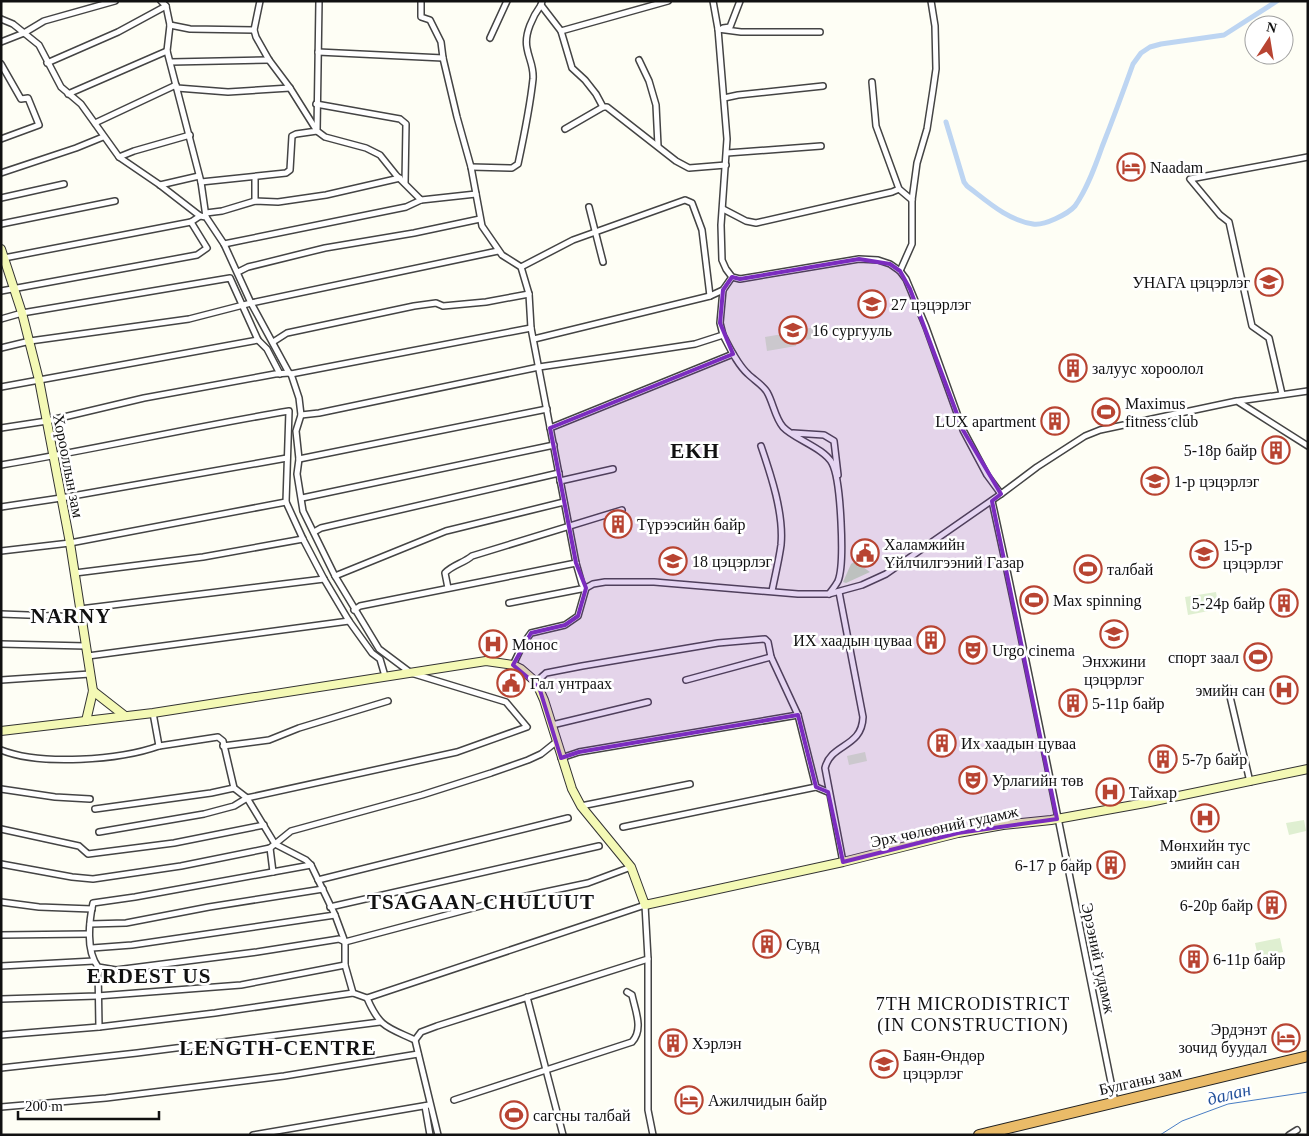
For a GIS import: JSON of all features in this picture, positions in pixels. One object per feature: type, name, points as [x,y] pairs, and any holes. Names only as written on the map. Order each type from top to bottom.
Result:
[{"type":"highway","name":"Булганы зам","points":[[979,1135],[1308,1056]]},
{"type":"main road","name":"Хорооллын зам","points":[[1,249],[30,341],[70,543],[93,691],[86,722]]},
{"type":"main road","points":[[1,732],[153,713],[486,661],[513,665],[521,669],[536,682],[572,789],[581,806],[631,867],[646,905]]},
{"type":"main road","points":[[93,691],[125,716]]},
{"type":"main road","name":"Эрх чөлөөний гудамж","points":[[646,905],[843,862],[958,833],[1145,803],[1308,770]]},
{"type":"street","points":[[1,42],[24,33],[44,21],[115,1]]},
{"type":"street","points":[[161,1],[166,6],[170,25],[168,51],[200,179],[204,215]]},
{"type":"street","points":[[260,1],[254,30],[256,37],[316,131],[325,137],[366,148],[380,155],[421,200]]},
{"type":"street","points":[[316,131],[319,1]]},
{"type":"street","points":[[421,1],[421,17],[430,20],[441,42],[457,117],[471,167],[482,226],[498,250],[521,267],[529,294],[534,340],[569,528],[576,563],[582,584],[586,588]]},
{"type":"street","points":[[490,38],[507,1]]},
{"type":"street","points":[[561,31],[668,1]]},
{"type":"street","points":[[713,1],[718,29],[728,153],[721,225],[722,260],[726,269],[732,277],[740,279],[859,259],[878,260],[890,264],[900,271],[926,327],[963,430],[987,476],[1001,494]]},
{"type":"street","points":[[718,29],[730,27],[740,1]]},
{"type":"street","points":[[900,271],[912,244],[912,200],[917,163],[928,129],[936,69],[935,26],[931,1]]},
{"type":"street","points":[[471,167],[512,168],[518,164],[533,78],[532,62],[527,49],[526,38],[541,3],[561,31],[572,68],[585,80],[603,107]]},
{"type":"street","points":[[47,63],[118,32],[166,6]]},
{"type":"street","points":[[1,19],[13,24],[39,45],[60,88],[81,104],[118,157],[204,215],[224,244],[251,303],[290,374],[299,398],[300,414],[296,431],[299,459],[297,474],[303,511],[335,576],[378,649],[411,673],[506,702],[527,727],[457,752],[247,798],[234,806],[204,814],[99,832]]},
{"type":"street","points":[[170,25],[190,29],[254,30]]},
{"type":"street","points":[[718,29],[741,32],[820,32]]},
{"type":"street","points":[[68,94],[168,51]]},
{"type":"street","points":[[318,52],[443,58]]},
{"type":"street","points":[[171,62],[269,60]]},
{"type":"street","points":[[639,60],[649,81],[656,106],[658,146]]},
{"type":"street","points":[[1,64],[21,99],[28,98],[40,125],[1,139]]},
{"type":"street","points":[[1,79],[8,76]]},
{"type":"street","points":[[872,82],[876,126],[899,189],[912,200]]},
{"type":"street","points":[[724,98],[823,86]]},
{"type":"street","points":[[95,123],[177,87],[228,92],[290,88]]},
{"type":"street","points":[[316,104],[400,119],[406,124],[405,183]]},
{"type":"street","points":[[565,129],[603,107],[607,107],[676,161],[689,168],[726,165]]},
{"type":"street","points":[[160,185],[200,179],[286,173],[290,170],[292,136],[316,131]]},
{"type":"street","points":[[118,157],[190,136]]},
{"type":"street","points":[[1,174],[104,137]]},
{"type":"street","points":[[728,153],[820,146]]},
{"type":"street","points":[[1282,394],[1269,338],[1252,326],[1229,222],[1220,215],[1190,179],[1308,157]]},
{"type":"street","points":[[255,176],[255,201]]},
{"type":"street","points":[[4,260],[191,222],[204,215],[255,201],[278,202],[326,196],[400,178]]},
{"type":"street","points":[[1,198],[64,184]]},
{"type":"street","points":[[723,209],[746,221],[756,223],[899,189]]},
{"type":"street","points":[[224,244],[406,207],[421,200],[476,194]]},
{"type":"street","points":[[521,267],[559,246],[685,200],[692,203],[701,226],[710,296]]},
{"type":"street","points":[[1,224],[115,201]]},
{"type":"street","points":[[589,207],[604,262]]},
{"type":"street","points":[[238,272],[248,267],[325,248],[414,233],[480,219]]},
{"type":"street","points":[[1,290],[197,255],[207,248],[191,222]]},
{"type":"street","points":[[1,348],[30,341],[189,318],[498,250]]},
{"type":"street","points":[[732,277],[723,290],[720,323],[723,335],[746,373],[766,390],[782,426],[790,433],[810,444],[832,462],[838,483]]},
{"type":"street","points":[[1,319],[22,313],[230,278],[258,340],[267,349],[280,374]]},
{"type":"street","points":[[534,340],[710,296],[723,290]]},
{"type":"street","points":[[273,342],[287,333],[414,306],[436,303],[443,306],[452,306],[529,294]]},
{"type":"street","points":[[1,428],[47,421],[144,398],[280,374],[290,374],[532,328]]},
{"type":"street","points":[[300,414],[319,413],[539,367],[695,344],[723,335]]},
{"type":"street","points":[[1,387],[258,340]]},
{"type":"street","points":[[550,428],[733,354]]},
{"type":"street","points":[[509,603],[586,588],[593,584],[604,582],[654,582],[798,594],[829,594],[839,592],[862,585],[886,574],[1085,436],[1100,430],[1237,401],[1308,391]]},
{"type":"street","points":[[1237,401],[1308,446]]},
{"type":"street","points":[[299,459],[547,409]]},
{"type":"street","points":[[1,465],[207,424],[289,411],[286,502],[324,579],[350,622],[372,653],[380,659],[385,676]]},
{"type":"street","points":[[790,433],[824,435],[834,441],[841,503],[841,556],[838,580],[829,594]]},
{"type":"street","points":[[302,498],[554,445]]},
{"type":"street","points":[[761,446],[773,479],[781,531],[781,546],[772,591]]},
{"type":"street","points":[[1,507],[287,458]]},
{"type":"street","points":[[560,481],[613,469]]},
{"type":"street","points":[[314,532],[321,528],[559,473]]},
{"type":"street","name":"Эрээний гудамж","points":[[992,501],[1037,708],[1115,1102]]},
{"type":"street","points":[[1,551],[70,543],[286,502]]},
{"type":"street","points":[[335,576],[446,531],[564,502]]},
{"type":"street","points":[[448,588],[446,573],[449,569],[465,562],[472,556],[569,528],[622,510]]},
{"type":"street","points":[[299,530],[310,525]]},
{"type":"street","points":[[75,573],[203,557],[303,538]]},
{"type":"street","points":[[354,610],[360,606],[576,563]]},
{"type":"street","points":[[1,614],[81,613],[324,579]]},
{"type":"street","points":[[513,665],[523,644],[531,633],[565,625],[578,616],[586,588]]},
{"type":"street","points":[[839,592],[861,705],[863,725],[859,734],[826,761],[825,774],[828,792],[843,862]]},
{"type":"street","points":[[88,656],[350,622]]},
{"type":"street","points":[[536,682],[546,673],[582,666],[718,643],[765,639],[768,642],[770,657],[798,715],[816,787]]},
{"type":"street","points":[[1,644],[86,646]]},
{"type":"street","points":[[686,680],[770,657]]},
{"type":"street","points":[[1,680],[90,674]]},
{"type":"street","points":[[1228,688],[1250,782]]},
{"type":"street","points":[[223,746],[269,740],[300,728],[388,701]]},
{"type":"street","points":[[552,725],[648,702]]},
{"type":"street","points":[[153,713],[159,746]]},
{"type":"street","points":[[561,758],[579,752],[798,715]]},
{"type":"street","points":[[1,750],[28,756],[69,760],[144,751],[159,746],[218,737],[222,741],[234,788],[247,798],[275,844],[306,860],[311,865],[345,942],[345,965],[353,994]]},
{"type":"street","points":[[1,864],[72,878],[93,879],[181,866],[270,848],[291,831],[422,795],[492,773],[541,754],[556,742]]},
{"type":"street","points":[[581,806],[690,784]]},
{"type":"street","points":[[623,828],[816,787],[828,792]]},
{"type":"street","points":[[96,809],[212,793],[234,788]]},
{"type":"street","points":[[1,789],[55,797],[90,799]]},
{"type":"street","points":[[318,880],[568,818]]},
{"type":"street","points":[[1,829],[79,846],[88,854],[174,843],[264,825]]},
{"type":"street","points":[[330,907],[599,846]]},
{"type":"street","points":[[270,848],[273,872]]},
{"type":"street","points":[[99,1027],[98,967],[94,961],[88,934],[93,903],[311,865]]},
{"type":"street","points":[[98,967],[116,970],[257,952],[339,939],[345,942],[488,904],[588,883],[631,867]]},
{"type":"street","points":[[90,924],[126,924],[323,889]]},
{"type":"street","points":[[1,902],[38,907],[92,909]]},
{"type":"street","points":[[1,1035],[99,1027],[353,994],[367,998],[646,905],[648,1110],[653,1135]]},
{"type":"street","points":[[92,948],[132,945],[335,916]]},
{"type":"street","points":[[1,935],[88,934]]},
{"type":"street","points":[[430,1135],[427,1105],[415,1040],[421,1032],[648,959]]},
{"type":"street","points":[[1,966],[94,961]]},
{"type":"street","points":[[1,999],[98,996],[241,985],[345,965]]},
{"type":"street","points":[[454,1100],[632,1042],[636,1038],[638,1024],[632,995],[627,992]]},
{"type":"street","points":[[527,997],[563,1135]]},
{"type":"street","points":[[367,998],[374,1015],[380,1022],[415,1040]]},
{"type":"street","points":[[1,1068],[138,1054],[380,1022]]},
{"type":"street","points":[[1,1107],[106,1098],[284,1076],[418,1054]]},
{"type":"street","points":[[253,1135],[427,1105]]},
{"type":"street","points":[[427,1105],[438,1135]]},
{"type":"street","points":[[1289,1135],[1297,1130]]},
{"type":"highlighted area","points":[[859,259],[890,264],[900,271],[910,289],[963,430],[1001,494],[992,501],[1057,819],[958,833],[843,862],[828,792],[816,787],[798,715],[579,752],[561,758],[539,687],[513,665],[531,633],[565,625],[578,616],[586,588],[576,563],[550,428],[733,354],[720,323],[723,290],[732,277],[740,279]]},
{"type":"green space","points":[[821,326],[823,337],[806,340],[804,329]]},
{"type":"green space","points":[[794,332],[796,346],[767,351],[765,337]]},
{"type":"green space","name":"талбай","points":[[1096,561],[1102,573],[1078,579],[1076,565]]},
{"type":"green space","points":[[854,562],[859,565],[857,567],[860,565],[870,572],[846,583],[843,582],[851,564]]},
{"type":"green space","points":[[1216,592],[1219,609],[1188,615],[1185,597]]},
{"type":"green space","points":[[865,752],[867,761],[849,765],[847,756]]},
{"type":"green space","points":[[1304,820],[1306,831],[1289,835],[1286,823]]},
{"type":"green space","points":[[1280,938],[1283,952],[1258,957],[1255,943]]},
{"type":"green space","name":"сагсны талбай","points":[[522,1109],[525,1117],[505,1122],[503,1114]]},
{"type":"waterway","points":[[946,122],[964,182],[967,186],[998,209],[1024,222],[1038,224],[1049,221],[1062,216],[1072,209],[1083,192],[1094,170],[1133,64],[1141,53],[1150,47],[1161,44],[1224,35],[1277,1]]},
{"type":"waterway","name":"далан","points":[[1160,1135],[1182,1121],[1228,1104],[1308,1092]]},
{"type":"place","name":"Naadam","points":[[1131,167]]},
{"type":"place","name":"УНАГА цэцэрлэг","points":[[1269,282]]},
{"type":"place","name":"27 цэцэрлэг","points":[[872,304]]},
{"type":"place","name":"16 сургууль","points":[[793,330]]},
{"type":"place","name":"залуус хороолол","points":[[1073,368]]},
{"type":"place","name":"Maximus fitness club","points":[[1106,412]]},
{"type":"place","name":"LUX apartment","points":[[1055,421]]},
{"type":"place","name":"5-18р байр","points":[[1276,450]]},
{"type":"place","name":"1-р цэцэрлэг","points":[[1155,481]]},
{"type":"place","name":"Түрээсийн байр","points":[[618,524]]},
{"type":"place","name":"Халамжийн Үйлчилгээний Газар","points":[[865,553]]},
{"type":"place","name":"15-р цэцэрлэг","points":[[1204,554]]},
{"type":"place","name":"18 цэцэрлэг","points":[[673,561]]},
{"type":"place","name":"талбай","points":[[1088,569]]},
{"type":"place","name":"Max spinning","points":[[1034,600]]},
{"type":"place","name":"5-24р байр","points":[[1284,603]]},
{"type":"place","name":"Энхжини цэцэрлэг","points":[[1114,634]]},
{"type":"place","name":"ИХ хаадын цуваа","points":[[931,640]]},
{"type":"place","name":"Монос","points":[[493,644]]},
{"type":"place","name":"Urgo cinema","points":[[973,650]]},
{"type":"place","name":"спорт заал","points":[[1258,657]]},
{"type":"place","name":"Гал унтраах","points":[[511,683]]},
{"type":"place","name":"эмийн сан","points":[[1284,690]]},
{"type":"place","name":"5-11р байр","points":[[1073,703]]},
{"type":"place","name":"Их хаадын цуваа","points":[[942,743]]},
{"type":"place","name":"5-7р байр","points":[[1163,759]]},
{"type":"place","name":"Урлагийн төв","points":[[973,780]]},
{"type":"place","name":"Тайхар","points":[[1110,792]]},
{"type":"place","name":"Мөнхийн тус эмийн сан","points":[[1205,818]]},
{"type":"place","name":"6-17 р байр","points":[[1111,865]]},
{"type":"place","name":"6-20р байр","points":[[1272,905]]},
{"type":"place","name":"Сувд","points":[[767,944]]},
{"type":"place","name":"6-11р байр","points":[[1194,959]]},
{"type":"place","name":"Эрдэнэт зочид буудал","points":[[1286,1038]]},
{"type":"place","name":"Хэрлэн","points":[[673,1043]]},
{"type":"place","name":"Баян-Өндөр цэцэрлэг","points":[[884,1064]]},
{"type":"place","name":"Ажилчидын байр","points":[[689,1100]]},
{"type":"place","name":"сагсны талбай","points":[[514,1115]]},
{"type":"district","name":"EKH","points":[[695,451]]},
{"type":"district","name":"NARNY","points":[[71,616]]},
{"type":"district","name":"TSAGAAN CHULUUT","points":[[481,902]]},
{"type":"district","name":"ERDEST US","points":[[149,976]]},
{"type":"district","name":"7TH MICRODISTRICT (IN CONSTRUCTION)","points":[[973,1014]]},
{"type":"district","name":"LENGTH-CENTRE","points":[[278,1048]]}]
